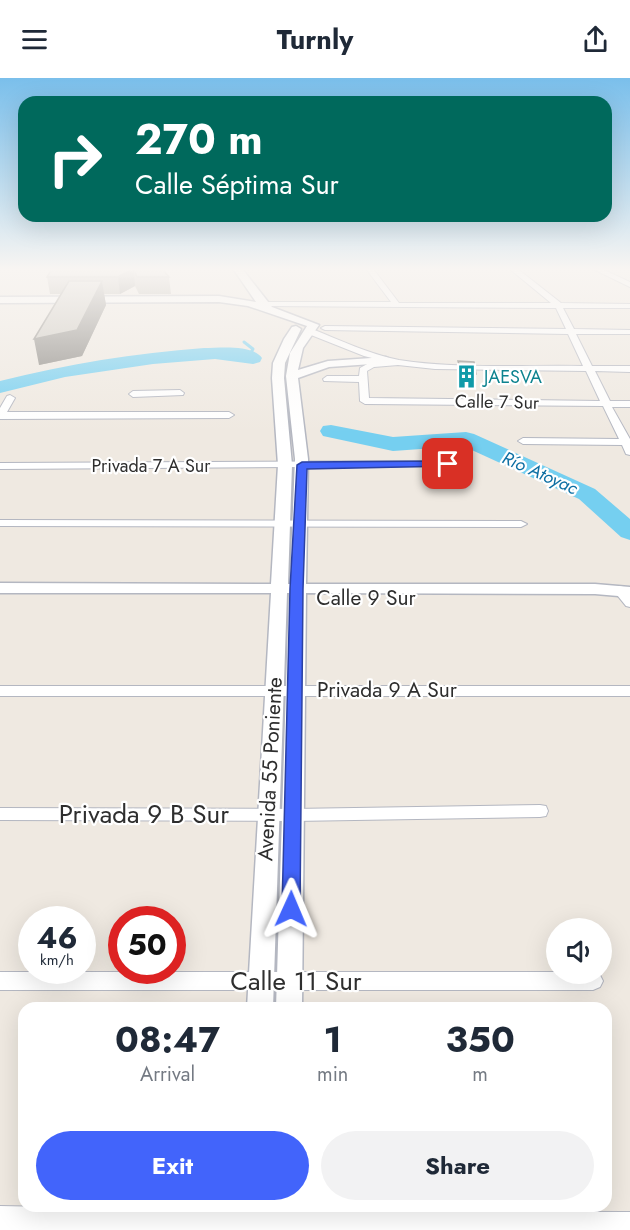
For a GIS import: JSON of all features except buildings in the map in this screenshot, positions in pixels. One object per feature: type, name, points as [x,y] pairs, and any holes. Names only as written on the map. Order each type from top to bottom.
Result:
[{"type":"main road","points":[[300,324],[310,326]]},
{"type":"main road","points":[[305,324],[310,326]]},
{"type":"main road","name":"Avenida 55 Poniente","points":[[260,1002],[274,690],[287,593],[294,465],[292,376],[296,353],[310,326]]},
{"type":"main road","name":"Avenida 55 Poniente","points":[[294,465],[279,363],[289,339],[310,326]]},
{"type":"main road","points":[[292,376],[328,364],[393,359]]},
{"type":"main road","name":"Calle 9 Sur","points":[[0,588],[627,596]]},
{"type":"main road","name":"Avenida 55 Poniente","points":[[287,593],[296,690],[289,1002]]},
{"type":"main road","name":"Calle 9 Sur","points":[[0,599],[287,593]]},
{"type":"street","points":[[523,441],[629,445],[567,324]]},
{"type":"street","points":[[310,326],[630,332]]},
{"type":"street","points":[[310,326],[393,359],[435,366],[587,364],[630,361]]},
{"type":"street","points":[[310,326],[393,359]]},
{"type":"street","points":[[327,379],[364,379],[363,370],[366,367],[393,359]]},
{"type":"street","points":[[587,364],[630,369]]},
{"type":"street","name":"Calle 7 Sur","points":[[364,379],[365,401],[630,404]]},
{"type":"street","points":[[134,394],[180,393]]},
{"type":"street","points":[[146,415],[153,394]]},
{"type":"street","points":[[10,398],[0,416],[229,415]]},
{"type":"street","name":"Privada 7 A Sur","points":[[0,466],[448,464]]},
{"type":"street","points":[[0,523],[521,524]]},
{"type":"street","name":"Privada 9 A Sur","points":[[0,691],[630,691]]},
{"type":"street","name":"Privada 9 B Sur","points":[[0,814],[293,815],[540,812]]},
{"type":"street","name":"Calle 11 Sur","points":[[0,981],[546,981]]},
{"type":"street","points":[[0,1218],[630,1224]]},
{"type":"waterway","points":[[244,342],[253,349],[249,356]]},
{"type":"waterway","name":"Río Atoyac","points":[[0,387],[65,372],[153,358],[215,353],[253,358]]},
{"type":"waterway","name":"Río Atoyac","points":[[331,431],[393,444],[466,439],[587,494],[630,532]]},
{"type":"place","name":"JAESVA","points":[[466,377]]},
{"type":"route","points":[[291,909],[296,589],[302,465],[448,464]]}]
